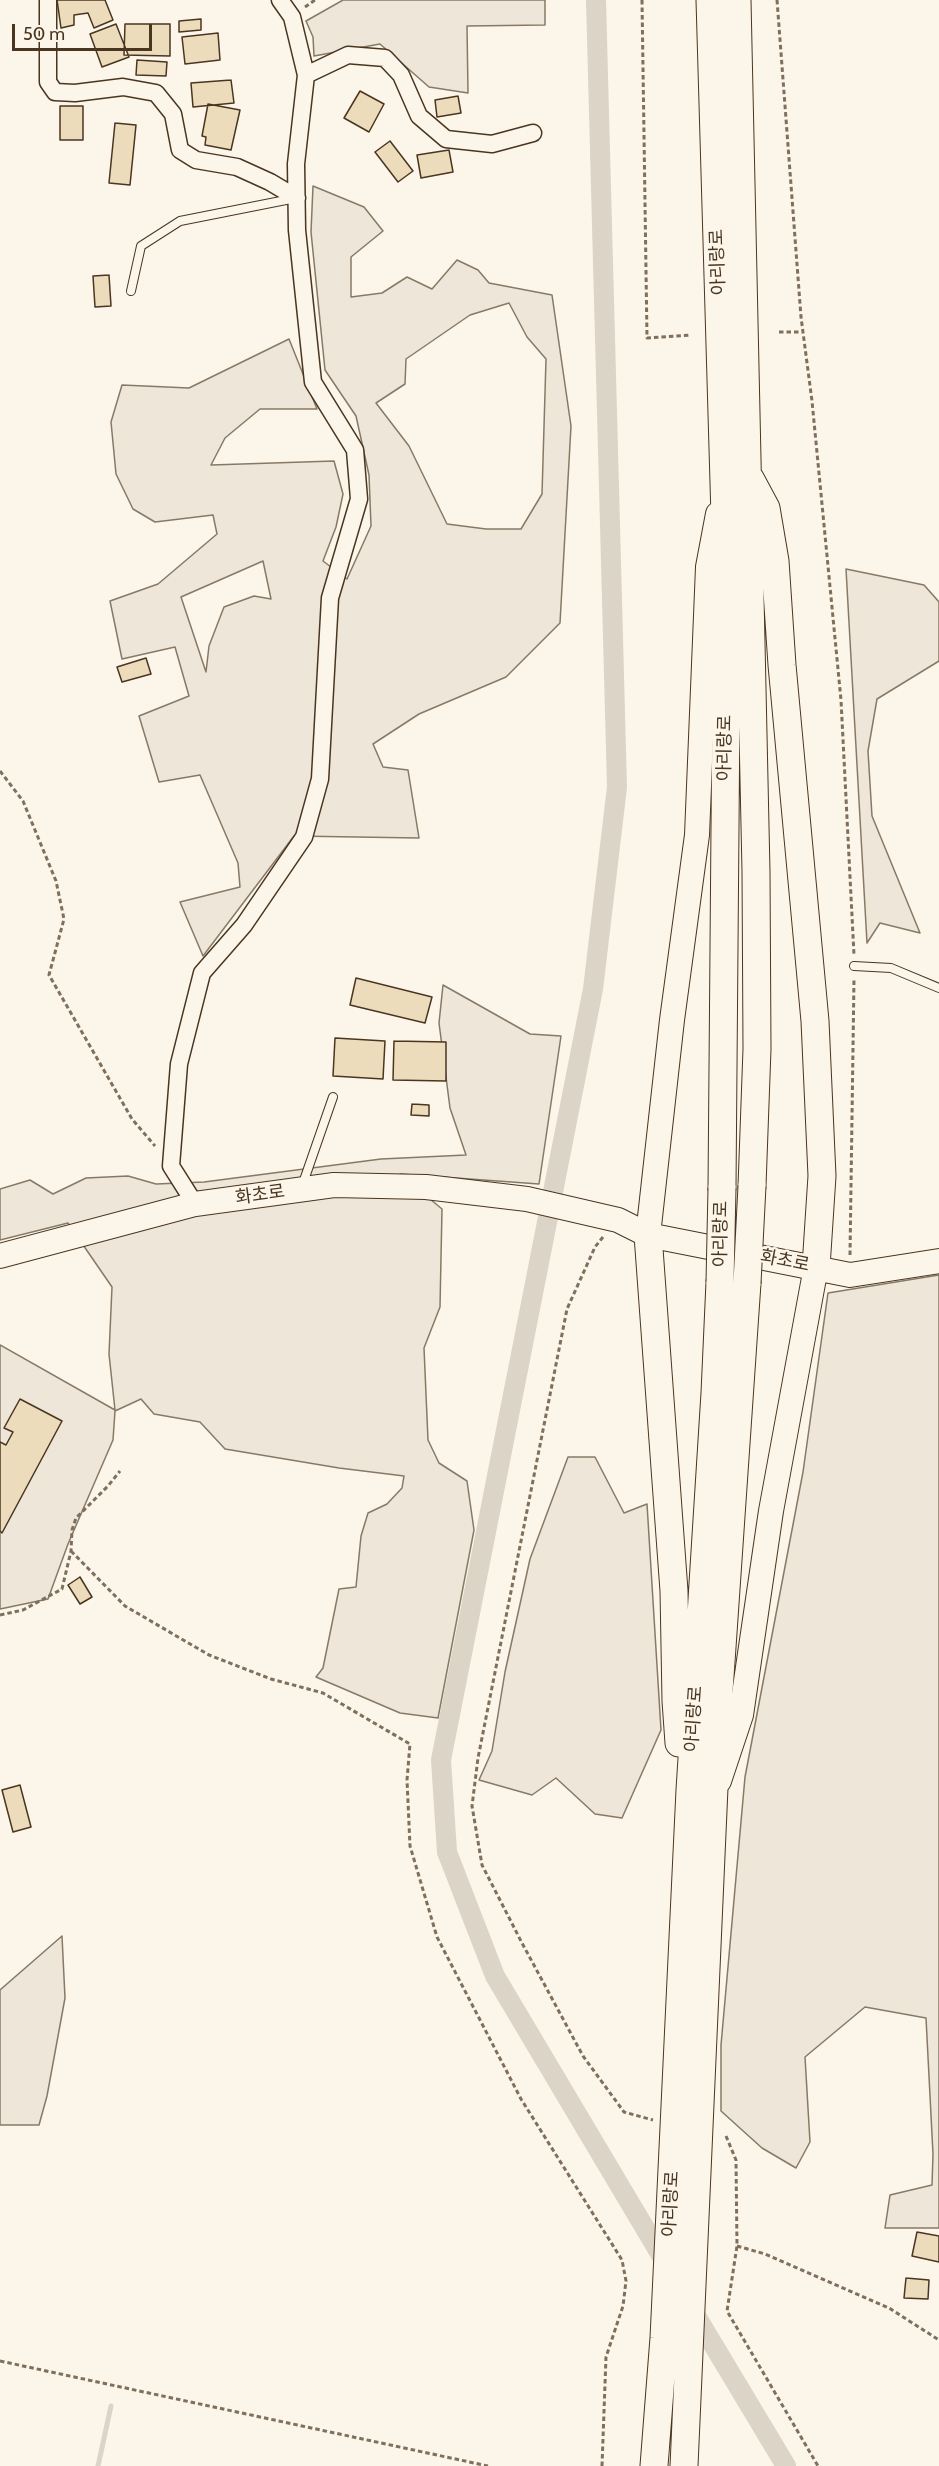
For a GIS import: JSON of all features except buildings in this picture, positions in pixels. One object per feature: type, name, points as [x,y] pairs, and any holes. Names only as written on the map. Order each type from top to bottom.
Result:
[{"type":"main road","name":"아리랑로","points":[[654,2466],[702,1794],[717,1720],[747,1283],[757,1049],[736,478],[710,0]]},
{"type":"main road","name":"아리랑로","points":[[684,2466],[695,2227],[702,1794],[720,1282],[727,586],[736,478],[737,0]]},
{"type":"main road","points":[[736,478],[766,508],[775,561],[782,665],[815,1021],[822,1176],[816,1267]]},
{"type":"main road","points":[[648,1235],[674,1591],[679,1748],[702,1794]]},
{"type":"street","points":[[48,0],[48,82],[55,92],[75,93],[123,87],[156,93],[173,114],[180,150],[196,160],[237,167],[270,182],[297,198]]},
{"type":"street","points":[[195,1204],[171,1166],[179,1064],[202,973],[244,925],[304,837],[320,779],[330,598],[359,500],[355,450],[313,382],[297,230],[296,164],[306,75],[291,17],[280,0]]},
{"type":"street","points":[[306,75],[348,55],[385,58],[401,75],[419,116],[446,139],[492,144],[533,133]]},
{"type":"street","points":[[648,1235],[672,1020],[697,835],[708,567],[736,478]]},
{"type":"street","name":"화초로","points":[[0,1256],[195,1204],[334,1185],[426,1186],[527,1199],[608,1218],[648,1235],[850,1275],[939,1260]]},
{"type":"street","points":[[702,1794],[741,1714],[771,1511],[816,1267]]},
{"type":"lane","points":[[131,291],[141,246],[180,221],[297,198]]},
{"type":"lane","points":[[854,966],[891,968],[939,988]]},
{"type":"lane","points":[[301,1190],[333,1097]]},
{"type":"path","points":[[642,0],[647,338],[691,335]]},
{"type":"path","points":[[777,0],[803,332],[812,401],[841,700],[854,966],[850,1275]]},
{"type":"path","points":[[779,332],[803,332]]},
{"type":"path","points":[[0,771],[23,801],[56,881],[64,919],[49,975],[132,1119],[171,1166]]},
{"type":"path","points":[[608,1218],[567,1309],[478,1758],[472,1806],[482,1865],[583,2056],[624,2112],[656,2121]]},
{"type":"path","points":[[0,1615],[23,1610],[62,1588],[76,1518],[120,1471]]},
{"type":"path","points":[[71,1551],[125,1606],[209,1655],[271,1679],[323,1693],[410,1744],[407,1780],[410,1846],[437,1937],[521,2099],[622,2260],[626,2281],[623,2306],[606,2357],[602,2466]]},
{"type":"path","points":[[726,2136],[736,2160],[737,2246],[727,2311],[818,2466]]},
{"type":"path","points":[[737,2246],[765,2254],[890,2308],[939,2340]]},
{"type":"path","points":[[0,2361],[488,2466]]},
{"type":"shaded area","points":[[343,0],[545,0],[545,25],[467,26],[468,93],[429,87],[380,44],[314,56],[313,37],[306,21]]},
{"type":"shaded area","points":[[313,186],[364,207],[383,231],[351,257],[351,297],[382,293],[407,277],[432,289],[457,260],[478,270],[489,283],[552,295],[571,426],[560,623],[506,677],[419,714],[373,744],[383,767],[408,770],[419,838],[294,836],[203,956],[180,902],[240,887],[238,863],[200,775],[159,782],[139,716],[189,696],[175,647],[122,659],[110,601],[158,584],[217,534],[213,515],[155,522],[133,509],[116,474],[111,422],[122,385],[189,388],[289,339],[317,409],[260,409],[225,438],[211,465],[334,461],[343,494],[336,527],[323,561],[347,579],[371,526],[369,475],[356,416],[325,370],[311,232]],"holes":[[[509,303],[527,337],[546,359],[542,494],[521,529],[486,529],[447,524],[409,446],[376,403],[405,384],[406,359],[470,315]],[[263,561],[271,599],[254,596],[224,607],[209,646],[206,672],[181,597]]]},
{"type":"shaded area","points":[[846,569],[924,585],[939,602],[939,661],[877,699],[868,751],[872,816],[920,933],[880,923],[867,943]]},
{"type":"shaded area","points":[[443,985],[530,1034],[561,1036],[539,1184],[400,1174],[442,1209],[440,1307],[424,1348],[428,1440],[439,1463],[467,1481],[474,1530],[438,1718],[400,1713],[316,1677],[323,1668],[339,1589],[356,1587],[361,1536],[368,1513],[387,1504],[402,1488],[404,1476],[225,1449],[200,1422],[154,1414],[141,1399],[115,1411],[113,1440],[68,1544],[48,1599],[0,1609],[0,1345],[115,1410],[109,1354],[112,1287],[68,1223],[0,1240],[0,1189],[30,1180],[53,1194],[86,1178],[128,1176],[156,1184],[204,1182],[381,1159],[466,1155],[450,1108],[439,1023]]},
{"type":"shaded area","points":[[939,1275],[939,2228],[885,2228],[890,2195],[932,2185],[933,2154],[926,2018],[865,2007],[805,2057],[810,2142],[796,2168],[762,2148],[721,2111],[721,2045],[745,1777],[803,1472],[828,1293]]},
{"type":"shaded area","points":[[568,1457],[595,1457],[624,1513],[647,1504],[661,1730],[622,1818],[595,1814],[556,1778],[532,1795],[479,1780],[492,1751],[505,1672],[530,1559]]},
{"type":"shaded area","points":[[62,1936],[65,1998],[47,2096],[39,2125],[0,2125],[0,1990]]},
{"type":"waterway","points":[[596,0],[617,787],[593,989],[441,1760],[447,1852],[495,1976],[668,2267]]},
{"type":"waterway","points":[[690,2306],[786,2466]]},
{"type":"waterway","points":[[98,2466],[111,2406]]}]
